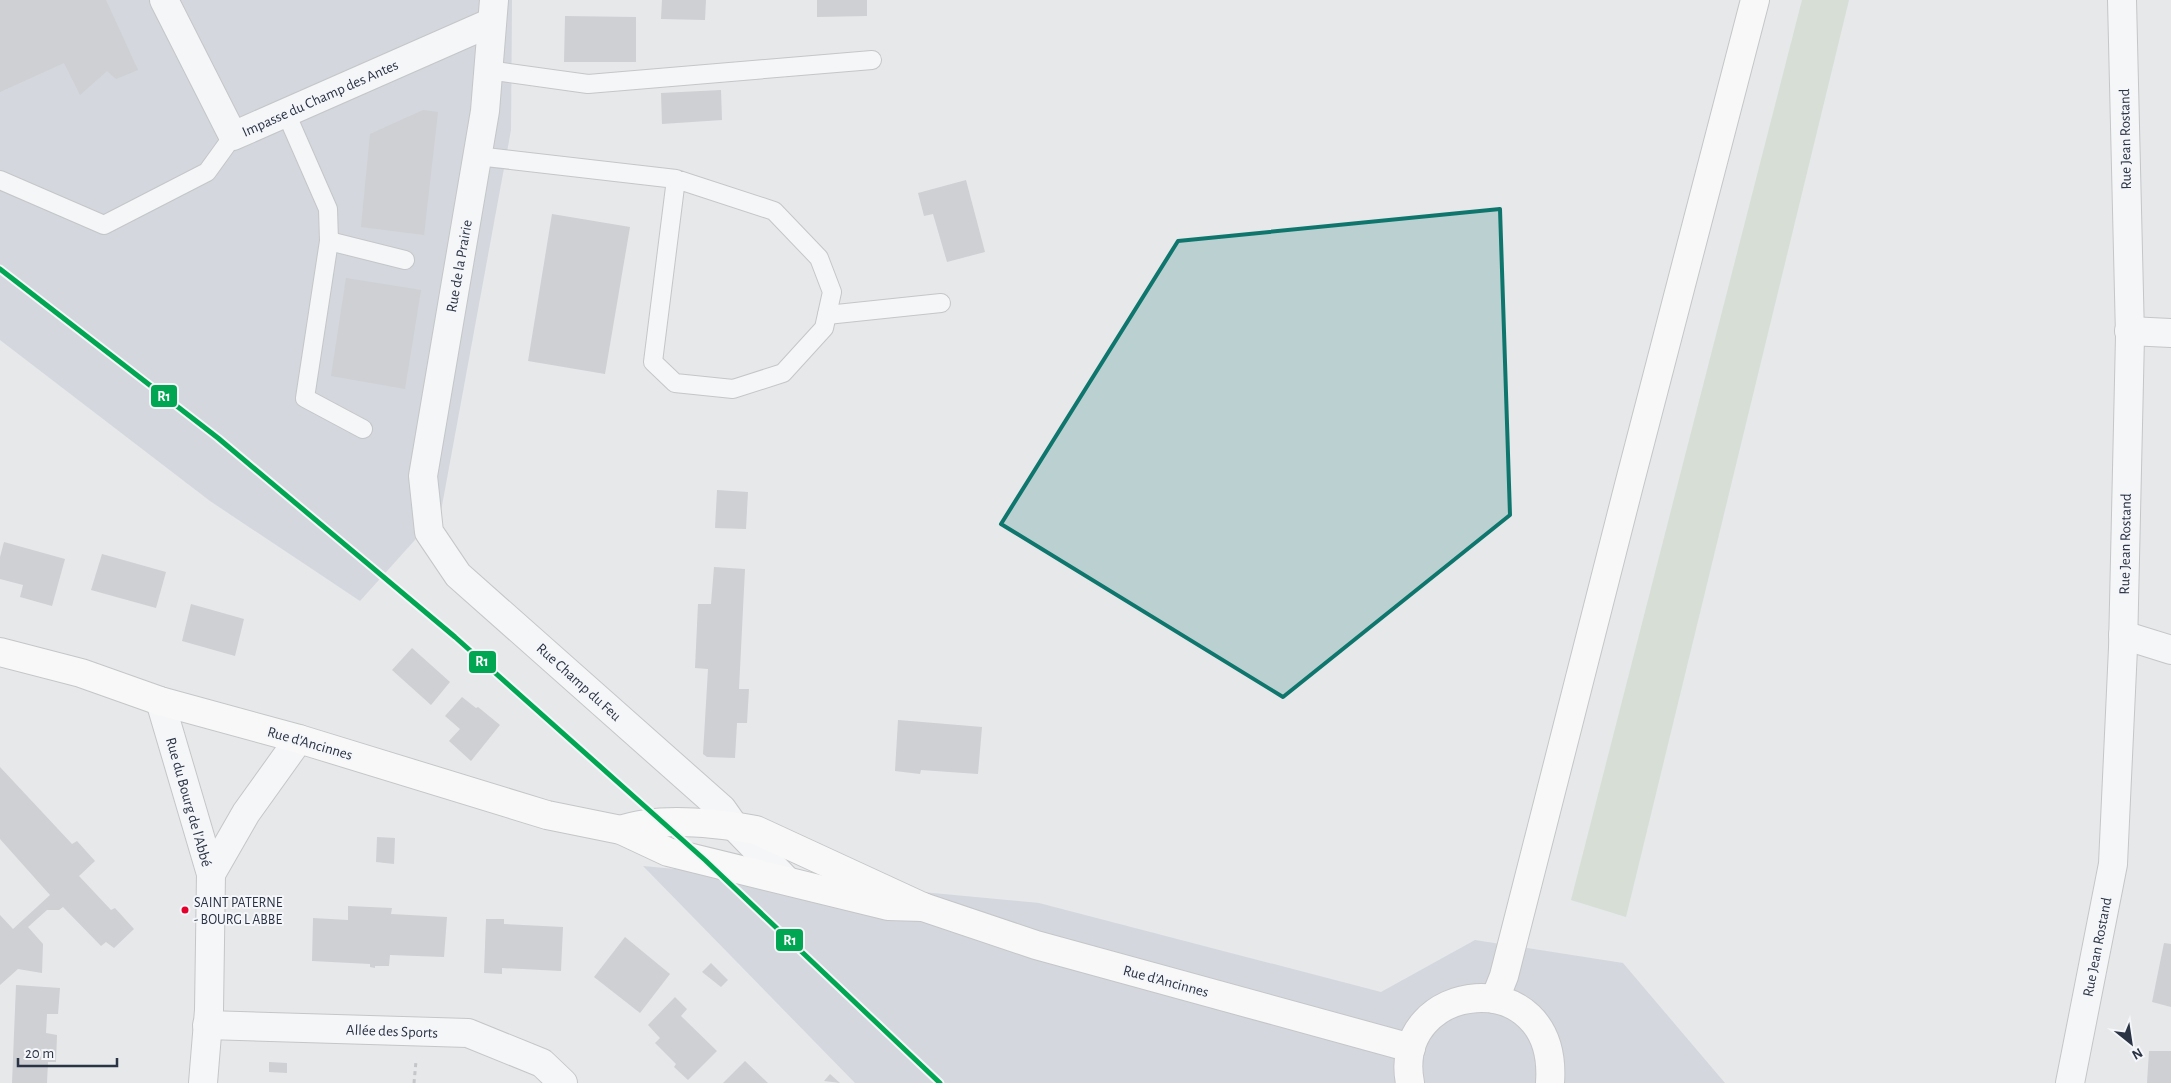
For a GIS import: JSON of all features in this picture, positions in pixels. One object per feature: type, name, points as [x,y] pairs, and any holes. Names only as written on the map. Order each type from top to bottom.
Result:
[{"type":"main road","points":[[1495,999],[1504,976],[1629,485],[1756,0]]},
{"type":"main road","name":"Rue d'Ancinnes","points":[[0,652],[81,673],[160,702],[299,739],[547,815],[621,830],[668,852],[888,906],[923,907]]},
{"type":"main road","name":"Rue d'Ancinnes","points":[[621,830],[638,824],[664,823],[734,826],[756,830],[923,907],[1036,945],[1411,1048]]},
{"type":"main road","points":[[1410,1083],[1408,1071],[1411,1048],[1420,1029],[1434,1013],[1453,1002],[1474,997],[1495,999],[1516,1007],[1533,1021],[1542,1034],[1551,1062],[1550,1083]]},
{"type":"street","name":"Impasse du Champ des Antes","points":[[164,0],[233,136],[286,113],[493,11]]},
{"type":"street","name":"Rue Jean Rostand","points":[[2070,1083],[2113,864],[2123,635],[2129,330],[2122,0]]},
{"type":"street","name":"Rue de la Prairie","points":[[429,532],[423,476],[485,111],[493,11]]},
{"type":"street","points":[[2129,330],[2171,333]]},
{"type":"street","name":"Rue Champ du Feu","points":[[429,532],[458,575],[722,809],[734,826],[786,880]]},
{"type":"street","points":[[2123,635],[2171,650]]},
{"type":"street","name":"Rue du Bourg de l'Abbé","points":[[160,702],[211,874],[207,1025],[203,1083]]},
{"type":"street","points":[[211,874],[246,813],[299,739]]},
{"type":"street","name":"Allée des Sports","points":[[207,1025],[468,1033],[542,1063],[563,1083]]},
{"type":"lane","points":[[488,70],[588,84],[872,60]]},
{"type":"lane","points":[[286,113],[328,209],[329,242],[305,398],[364,429]]},
{"type":"lane","points":[[0,180],[104,225],[207,172],[233,136]]},
{"type":"lane","points":[[477,156],[676,179],[774,211],[819,258],[832,292],[824,328],[783,373],[734,389],[675,383],[653,362],[676,179]]},
{"type":"lane","points":[[329,242],[406,260]]},
{"type":"lane","points":[[827,315],[941,303]]},
{"type":"highlighted area","points":[[1500,209],[1510,515],[1283,697],[1001,524],[1178,241]]},
{"type":"shaded area","points":[[0,0],[512,0],[511,130],[441,511],[360,601],[210,501],[0,340]]},
{"type":"shaded area","points":[[1802,0],[1849,0],[1626,917],[1571,900]]},
{"type":"shaded area","points":[[643,866],[1039,903],[1381,992],[1475,940],[1623,963],[1725,1083],[855,1083]]},
{"type":"building","points":[[0,0],[106,0],[138,70],[116,79],[107,71],[80,95],[64,63],[0,92]]},
{"type":"building","points":[[662,0],[706,0],[705,20],[661,19]]},
{"type":"building","points":[[817,0],[867,0],[867,16],[817,17]]},
{"type":"building","points":[[565,16],[636,17],[636,62],[564,62]]},
{"type":"building","points":[[721,90],[722,120],[662,124],[661,93]]},
{"type":"building","points":[[423,110],[438,112],[424,235],[361,227],[370,134]]},
{"type":"building","points":[[966,180],[985,252],[947,262],[933,214],[924,216],[918,193]]},
{"type":"building","points":[[552,214],[630,227],[605,374],[528,361]]},
{"type":"building","points":[[346,278],[421,290],[405,389],[331,376]]},
{"type":"building","points":[[717,490],[748,492],[746,529],[715,528]]},
{"type":"building","points":[[4,542],[65,559],[52,606],[20,597],[23,585],[0,579],[0,557]]},
{"type":"building","points":[[102,554],[166,572],[156,608],[91,590]]},
{"type":"building","points":[[714,567],[745,569],[739,689],[749,689],[747,723],[737,723],[735,758],[707,757],[703,754],[708,669],[695,668],[698,604],[711,604]]},
{"type":"building","points":[[191,604],[244,619],[235,656],[182,641]]},
{"type":"building","points":[[412,648],[450,682],[431,705],[392,670]]},
{"type":"building","points":[[462,697],[500,725],[471,761],[449,741],[460,729],[445,716]]},
{"type":"building","points":[[898,720],[982,727],[978,774],[921,770],[920,774],[895,771]]},
{"type":"building","points":[[0,767],[72,844],[77,841],[95,861],[79,876],[111,910],[115,908],[134,929],[114,948],[106,942],[101,946],[63,907],[59,910],[47,910],[28,927],[43,944],[42,973],[18,969],[0,985],[0,915],[13,929],[50,895],[0,839]]},
{"type":"building","points":[[377,837],[395,838],[394,864],[376,862]]},
{"type":"building","points":[[348,906],[392,908],[391,914],[447,917],[444,957],[390,955],[389,966],[375,966],[375,968],[370,967],[370,964],[312,961],[313,918],[348,920]]},
{"type":"building","points":[[486,919],[504,919],[504,924],[563,927],[561,971],[502,968],[502,974],[484,973]]},
{"type":"building","points":[[625,937],[670,974],[640,1013],[594,977]]},
{"type":"building","points":[[2164,943],[2171,944],[2171,1007],[2152,1002]]},
{"type":"building","points":[[711,963],[728,980],[721,987],[702,972]]},
{"type":"building","points":[[16,985],[60,988],[58,1014],[47,1014],[46,1033],[57,1035],[56,1062],[48,1062],[47,1083],[12,1083]]},
{"type":"building","points":[[675,997],[687,1009],[681,1016],[717,1051],[688,1080],[674,1067],[676,1064],[655,1043],[660,1038],[648,1025]]},
{"type":"building","points":[[2149,1051],[2171,1051],[2171,1083],[2147,1083]]},
{"type":"building","points":[[745,1061],[768,1083],[723,1083]]},
{"type":"building","points":[[269,1062],[287,1063],[287,1073],[269,1072]]},
{"type":"building","points":[[830,1074],[840,1083],[824,1081]]},
{"type":"transit line","name":"R1","points":[[0,269],[218,438],[455,637],[705,860],[940,1083]]},
{"type":"place","name":"SAINT PATERNE - BOURG L ABBE","points":[[185,910]]}]
